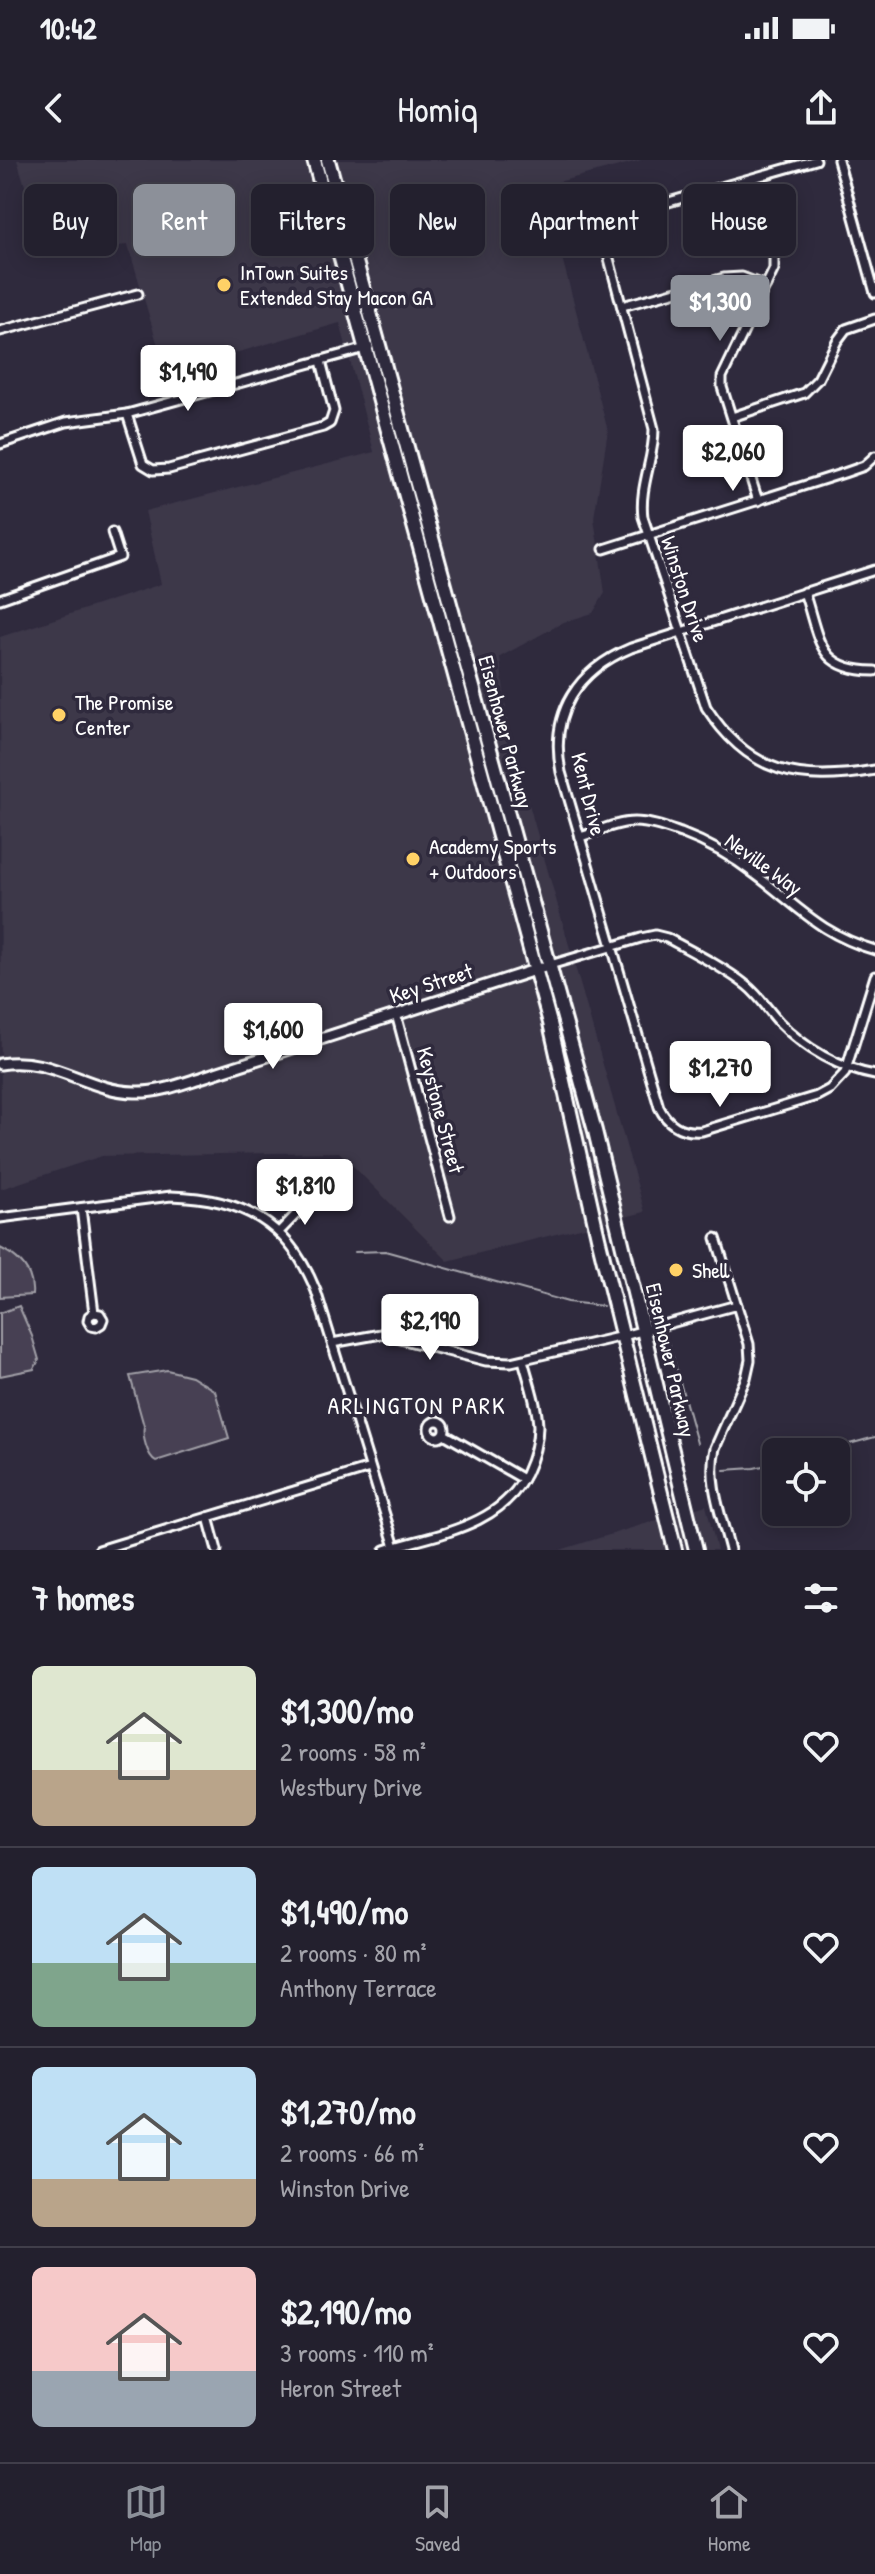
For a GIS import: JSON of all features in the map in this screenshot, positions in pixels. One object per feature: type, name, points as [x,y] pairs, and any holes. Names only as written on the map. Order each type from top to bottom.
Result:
[{"type":"main road","name":"Eisenhower Parkway","points":[[314,160],[373,347],[550,965],[595,1131],[696,1550]]},
{"type":"main road","name":"Eisenhower Parkway","points":[[328,160],[373,347],[536,969],[675,1550]]},
{"type":"street","name":"Winston Drive","points":[[816,160],[616,217],[609,222],[603,236],[654,429],[642,507],[706,707],[727,735],[751,756],[787,772],[808,776],[875,770]]},
{"type":"street","points":[[838,160],[875,293]]},
{"type":"street","points":[[752,179],[774,258],[774,269],[723,373],[722,387],[758,501]]},
{"type":"street","points":[[622,306],[724,278],[742,277],[766,286]]},
{"type":"street","points":[[0,331],[138,294]]},
{"type":"street","points":[[732,417],[804,393],[818,379],[846,329],[875,319]]},
{"type":"street","points":[[0,444],[66,422],[127,414],[373,347]]},
{"type":"street","points":[[127,414],[143,464],[153,470],[169,469],[307,432],[330,423],[334,411],[321,361]]},
{"type":"street","points":[[604,549],[844,473],[864,466],[875,456]]},
{"type":"street","points":[[0,599],[120,557],[112,532]]},
{"type":"street","name":"Kent Drive","points":[[612,946],[558,759],[559,734],[569,700],[582,681],[602,662],[631,648],[875,570]]},
{"type":"street","points":[[804,592],[820,642],[830,659],[846,669],[875,671]]},
{"type":"street","name":"Neville Way","points":[[580,837],[635,822],[664,827],[693,838],[748,870],[822,927],[847,941],[875,950]]},
{"type":"street","points":[[550,965],[655,935],[667,938],[745,984],[794,1036],[819,1053],[875,1075]]},
{"type":"street","points":[[612,946],[659,1107],[679,1129],[702,1131],[817,1096],[837,1082],[845,1073],[875,976]]},
{"type":"street","name":"Key Street","points":[[0,1064],[26,1062],[45,1065],[120,1090],[153,1091],[550,965]]},
{"type":"street","name":"Keystone Street","points":[[396,1014],[450,1216]]},
{"type":"street","points":[[0,1218],[171,1196],[205,1198],[236,1206],[279,1232],[310,1277],[395,1547]]},
{"type":"street","points":[[279,1232],[309,1201]]},
{"type":"street","points":[[81,1208],[94,1313]]},
{"type":"street","points":[[716,1238],[749,1344],[749,1371],[712,1460],[714,1483],[730,1550]]},
{"type":"street","points":[[332,1343],[381,1334],[500,1363],[623,1336],[737,1305]]},
{"type":"street","points":[[385,1550],[484,1518],[512,1495],[535,1451],[538,1429],[523,1360]]},
{"type":"street","points":[[444,1434],[523,1479]]},
{"type":"street","points":[[99,1550],[370,1468]]},
{"type":"street","points":[[208,1517],[217,1550]]},
{"type":"street","points":[[133,1541],[135,1550]]},
{"type":"shaded area","points":[[17,160],[642,160],[551,184],[501,184],[501,256],[562,256],[608,431],[594,518],[605,593],[593,613],[564,622],[500,657],[509,734],[645,1212],[448,1261],[339,1152],[102,1156],[1,1189],[0,637],[161,584],[145,511],[374,452],[340,323],[166,373],[128,245],[117,246],[117,184],[24,184]]},
{"type":"shaded area","points":[[0,1248],[24,1266],[31,1279],[32,1295],[0,1297]]},
{"type":"shaded area","points":[[19,1306],[39,1360],[34,1369],[0,1376],[0,1313]]},
{"type":"shaded area","points":[[167,1370],[191,1376],[215,1391],[229,1438],[156,1461],[150,1455],[130,1376]]},
{"type":"shaded area","points":[[706,1505],[717,1550],[560,1550]]},
{"type":"waterway","points":[[355,1252],[385,1251],[568,1302],[603,1306]]},
{"type":"waterway","points":[[669,1343],[697,1443]]},
{"type":"waterway","points":[[850,1444],[875,1437]]},
{"type":"waterway","points":[[724,1470],[762,1466]]},
{"type":"place","name":"InTown Suites Extended Stay Macon GA","points":[[224,285]]},
{"type":"place","name":"The Promise Center","points":[[59,715]]},
{"type":"place","name":"Academy Sports + Outdoors","points":[[413,859]]},
{"type":"place","name":"Shell","points":[[676,1270]]},
{"type":"district","name":"ARLINGTON PARK","points":[[417,1406]]}]
